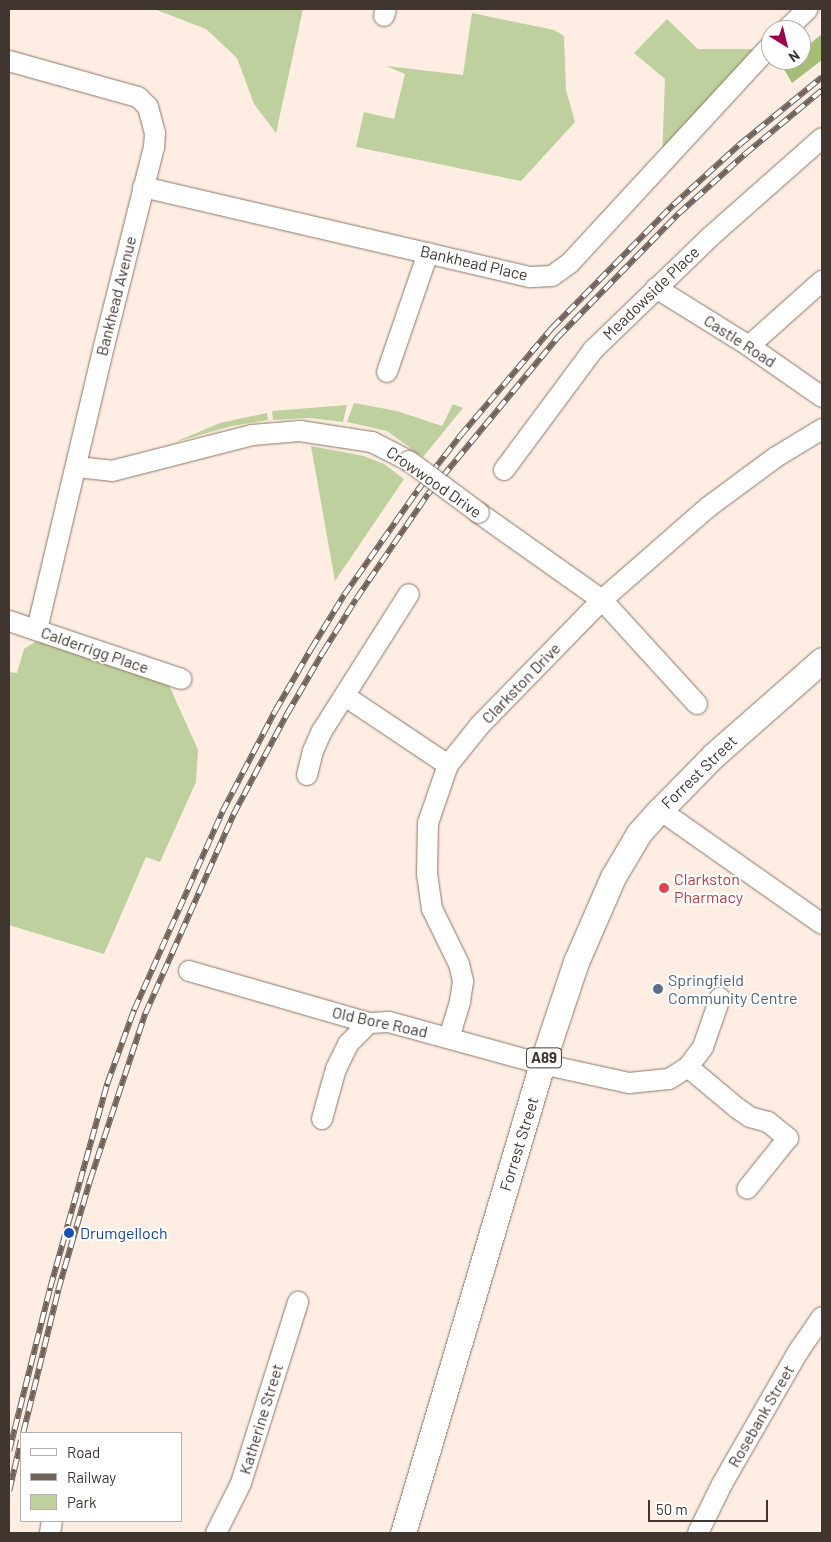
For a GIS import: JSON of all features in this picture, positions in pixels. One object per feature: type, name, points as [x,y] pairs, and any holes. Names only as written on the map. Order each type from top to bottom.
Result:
[{"type":"main road","name":"Forrest Street","points":[[403,1533],[542,1064],[576,962],[613,877],[639,833],[660,810],[714,755],[822,660]]},
{"type":"street","points":[[796,20],[808,9]]},
{"type":"street","name":"Bankhead Place","points":[[143,187],[531,277],[552,276],[570,263],[761,56]]},
{"type":"street","name":"Bankhead Avenue","points":[[9,61],[138,97],[148,107],[155,133],[154,147],[37,630]]},
{"type":"street","name":"Meadowside Place","points":[[504,470],[593,350],[710,237],[822,138]]},
{"type":"street","points":[[386,372],[428,253]]},
{"type":"street","points":[[749,346],[822,281]]},
{"type":"street","name":"Castle Road","points":[[656,288],[749,346],[822,396]]},
{"type":"street","name":"Clarkston Drive","points":[[449,1038],[460,1002],[463,981],[459,964],[432,909],[427,875],[428,823],[448,765],[480,725],[602,600],[707,508],[776,457],[822,429]]},
{"type":"street","name":"Crowwood Drive","points":[[76,468],[112,471],[252,435],[300,431],[372,442],[409,461],[602,600],[697,704]]},
{"type":"street","points":[[307,775],[313,751],[322,731],[409,594]]},
{"type":"street","name":"Calderrigg Place","points":[[9,621],[182,679]]},
{"type":"street","points":[[345,696],[448,765]]},
{"type":"street","points":[[660,810],[822,924]]},
{"type":"street","name":"Old Bore Road","points":[[189,971],[369,1023],[390,1022],[542,1064],[630,1083],[669,1079],[688,1067]]},
{"type":"street","points":[[720,998],[703,1047],[688,1067],[737,1108],[750,1116],[768,1122],[788,1138],[747,1189]]},
{"type":"street","points":[[322,1119],[336,1069],[348,1044],[369,1023]]},
{"type":"street","name":"Katherine Street","points":[[216,1533],[241,1483],[298,1302]]},
{"type":"street","name":"Rosebank Street","points":[[698,1533],[722,1484],[798,1352],[822,1318]]},
{"type":"green space","points":[[154,9],[303,9],[276,133],[254,104],[237,58],[206,29]]},
{"type":"green space","points":[[472,13],[554,30],[564,36],[566,90],[575,122],[521,181],[356,147],[364,112],[394,119],[405,74],[386,66],[463,75]]},
{"type":"green space","points":[[667,19],[698,49],[761,49],[761,55],[662,161],[665,79],[634,53]]},
{"type":"green space","points":[[822,34],[822,60],[811,68],[811,43]]},
{"type":"green space","points":[[784,70],[809,70],[792,83]]},
{"type":"green space","points":[[354,403],[397,411],[442,426],[453,404],[463,408],[423,457],[387,431],[347,422]]},
{"type":"green space","points":[[347,405],[343,422],[309,418],[273,420],[272,411]]},
{"type":"green space","points":[[267,413],[268,420],[232,426],[175,442],[220,423]]},
{"type":"green space","points":[[311,446],[364,456],[384,464],[404,479],[335,581]]},
{"type":"green space","points":[[38,640],[168,683],[198,750],[196,782],[160,862],[146,857],[104,954],[9,925],[9,672],[17,673],[24,649]]},
{"type":"railway","points":[[9,1451],[50,1288],[107,1084],[134,1010],[222,812],[275,711],[311,649],[344,595],[417,491],[460,436],[552,328],[673,205],[739,145],[822,77]]},
{"type":"railway","points":[[23,1432],[58,1290],[90,1180],[145,1014],[233,815],[287,714],[323,652],[356,599],[428,494],[558,337],[678,214],[745,154],[822,90]]},
{"type":"railway","points":[[9,1491],[20,1444]]},
{"type":"place","name":"Clarkston Pharmacy","points":[[664,888]]},
{"type":"place","name":"Springfield Community Centre","points":[[658,989]]},
{"type":"place","name":"Drumgelloch","points":[[69,1233]]}]
